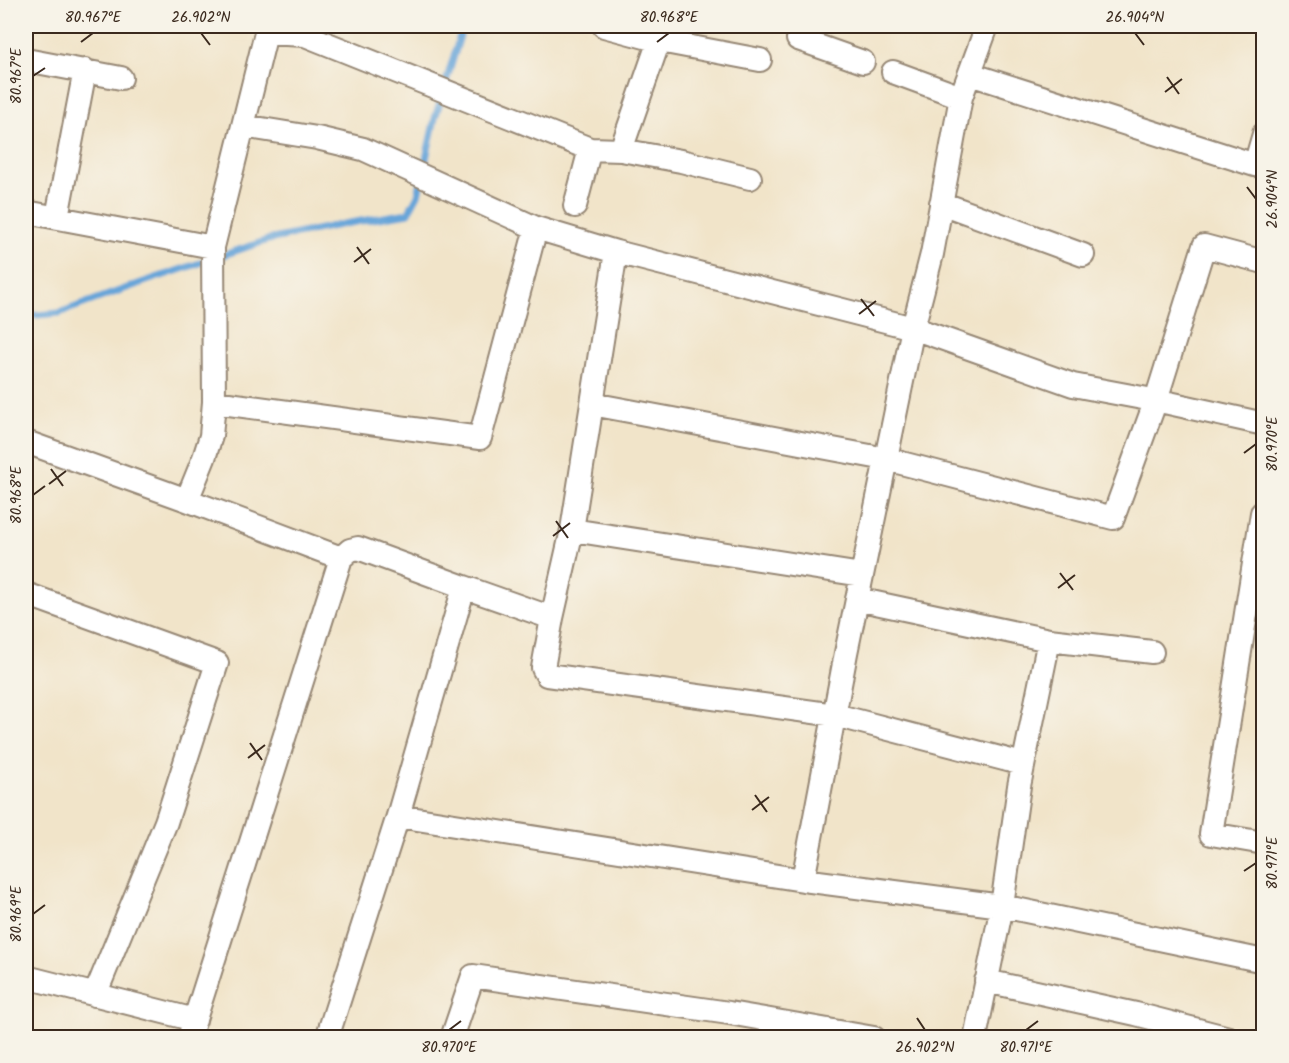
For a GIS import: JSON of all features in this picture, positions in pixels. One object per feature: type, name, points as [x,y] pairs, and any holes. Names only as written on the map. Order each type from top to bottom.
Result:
[{"type":"street","points":[[604,26],[662,33],[760,60]]},
{"type":"street","points":[[802,26],[798,39],[863,62]]},
{"type":"street","points":[[803,880],[857,599],[913,328],[932,254],[961,97],[987,26]]},
{"type":"street","points":[[187,500],[211,436],[214,402],[213,247],[243,126],[258,29],[306,30],[590,149],[621,150],[681,161],[750,178]]},
{"type":"street","points":[[621,150],[662,33]]},
{"type":"street","points":[[26,60],[121,78]]},
{"type":"street","points":[[57,217],[85,70]]},
{"type":"street","points":[[893,72],[961,97]]},
{"type":"street","points":[[970,74],[1259,165],[1263,134]]},
{"type":"street","points":[[243,126],[316,138],[363,149],[536,228],[616,252],[913,328],[1073,385],[1156,400],[1263,424]]},
{"type":"street","points":[[575,206],[590,149]]},
{"type":"street","points":[[941,203],[1083,255]]},
{"type":"street","points":[[26,212],[213,247]]},
{"type":"street","points":[[214,402],[480,438],[536,228]]},
{"type":"street","points":[[592,404],[886,459],[1113,518],[1156,400],[1204,246],[1263,262]]},
{"type":"street","points":[[616,252],[572,530],[543,668],[547,675],[835,715],[1023,764]]},
{"type":"street","points":[[26,442],[341,558]]},
{"type":"street","points":[[1263,513],[1211,834],[1263,843]]},
{"type":"street","points":[[572,530],[862,575]]},
{"type":"street","points":[[26,977],[95,995],[192,1029],[341,558],[350,550],[358,548],[552,618]]},
{"type":"street","points":[[327,1038],[398,816],[464,587]]},
{"type":"street","points":[[26,594],[217,663],[166,822],[95,995]]},
{"type":"street","points":[[857,599],[1049,640],[1152,652]]},
{"type":"street","points":[[975,1038],[1002,906],[1023,764],[1049,640]]},
{"type":"street","points":[[398,816],[803,880],[1002,906],[1263,961]]},
{"type":"street","points":[[452,1038],[473,976],[729,1013],[874,1038]]},
{"type":"street","points":[[986,981],[1136,1014],[1229,1038]]},
{"type":"waterway","points":[[26,316],[59,313],[268,240],[408,213],[418,195],[435,118],[463,26]]}]
